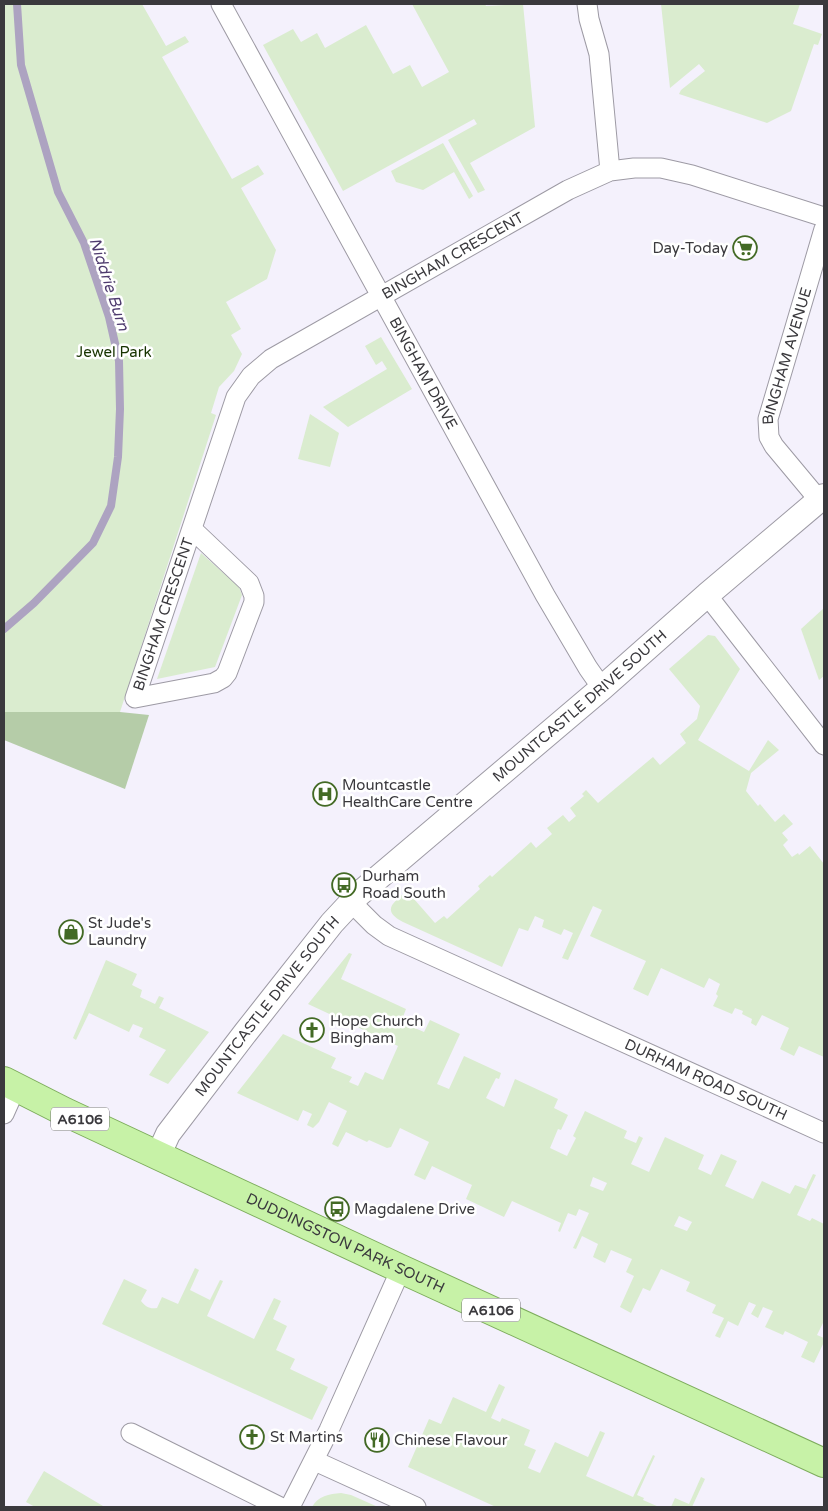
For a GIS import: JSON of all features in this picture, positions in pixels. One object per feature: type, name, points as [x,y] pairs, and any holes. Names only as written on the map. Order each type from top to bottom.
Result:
[{"type":"main road","name":"DUDDINGSTON PARK SOUTH","points":[[10,1084],[158,1156],[824,1463]]},
{"type":"street","name":"BINGHAM DRIVE","points":[[222,4],[537,582],[602,688]]},
{"type":"street","points":[[587,4],[589,19],[599,54],[610,171]]},
{"type":"street","name":"BINGHAM CRESCENT","points":[[192,529],[249,583],[254,596],[254,602],[230,667],[223,678],[214,683],[135,698],[236,397],[251,376],[271,359],[568,190],[610,171],[648,167],[676,171],[824,217]]},
{"type":"street","name":"BINGHAM AVENUE","points":[[822,498],[774,446],[770,437],[768,419],[824,229]]},
{"type":"street","name":"MOUNTCASTLE DRIVE SOUTH","points":[[158,1156],[168,1134],[182,1115],[332,923],[367,886],[602,688],[822,498]]},
{"type":"street","points":[[707,596],[824,746]]},
{"type":"street","name":"DURHAM ROAD SOUTH","points":[[351,902],[374,925],[389,936],[824,1133]]},
{"type":"street","points":[[4,1114],[10,1084]]},
{"type":"street","points":[[290,1507],[315,1461],[401,1269]]},
{"type":"street","points":[[132,1433],[280,1507]]},
{"type":"street","points":[[315,1461],[416,1507]]},
{"type":"green space","name":"Jewel Park","points":[[4,4],[142,4],[166,46],[185,36],[189,42],[162,57],[232,179],[258,165],[264,174],[241,188],[276,250],[267,279],[226,302],[241,329],[231,335],[242,354],[234,371],[219,387],[211,413],[216,415],[120,712],[4,712]]},
{"type":"green space","points":[[412,4],[485,4],[486,6],[523,4],[535,127],[470,163],[485,190],[478,193],[448,140],[477,124],[474,119],[343,191],[263,45],[293,29],[301,42],[317,33],[325,48],[366,25],[393,74],[410,65],[422,87],[449,72]]},
{"type":"green space","points":[[661,4],[800,4],[793,24],[822,34],[818,45],[814,44],[791,111],[767,123],[679,94],[681,90],[705,71],[699,64],[670,88]]},
{"type":"green space","points":[[443,143],[473,196],[469,199],[454,172],[423,190],[396,182],[391,171]]},
{"type":"green space","points":[[381,337],[412,389],[348,427],[323,407],[387,369],[382,361],[376,365],[365,346]]},
{"type":"green space","points":[[310,414],[339,433],[330,467],[298,459]]},
{"type":"green space","points":[[201,553],[239,587],[242,595],[215,667],[157,679]]},
{"type":"green space","points":[[824,608],[824,676],[819,680],[801,629]]},
{"type":"green space","points":[[708,635],[715,636],[740,669],[698,740],[749,771],[768,740],[779,750],[751,773],[746,791],[775,822],[784,814],[793,824],[782,833],[788,840],[783,845],[792,857],[798,853],[799,855],[810,846],[824,864],[824,1057],[799,1046],[794,1056],[780,1049],[789,1028],[762,1015],[756,1026],[751,1023],[752,1019],[742,1014],[743,1011],[735,1008],[732,1014],[713,1006],[718,996],[716,994],[720,984],[709,978],[704,988],[661,968],[648,996],[633,989],[646,961],[590,936],[602,910],[593,906],[568,960],[562,958],[573,933],[564,929],[561,935],[542,927],[544,920],[535,916],[528,931],[519,928],[502,967],[403,922],[392,914],[392,906],[407,891],[435,923],[444,916],[447,919],[480,889],[478,886],[490,875],[492,877],[531,842],[536,848],[552,834],[547,828],[563,815],[569,822],[576,816],[570,808],[584,796],[582,794],[586,790],[598,803],[653,757],[660,765],[686,743],[680,734],[697,719],[700,706],[669,669]]},
{"type":"green space","points":[[4,712],[120,712],[149,715],[125,789],[4,740]]},
{"type":"green space","points":[[349,953],[352,954],[341,979],[406,1009],[401,1022],[424,1032],[430,1020],[460,1034],[437,1084],[449,1089],[464,1056],[501,1073],[499,1079],[496,1078],[486,1098],[504,1107],[515,1079],[558,1099],[554,1108],[568,1115],[561,1130],[558,1129],[550,1148],[567,1156],[576,1138],[573,1136],[585,1111],[627,1131],[624,1138],[636,1143],[639,1136],[643,1138],[631,1164],[649,1172],[665,1137],[704,1155],[698,1169],[711,1175],[721,1154],[737,1161],[725,1186],[753,1199],[762,1181],[790,1194],[795,1185],[806,1189],[813,1174],[816,1175],[797,1215],[810,1221],[812,1218],[824,1224],[824,1323],[817,1335],[824,1338],[824,1342],[814,1363],[801,1357],[808,1342],[785,1331],[783,1335],[765,1327],[773,1311],[763,1307],[758,1318],[751,1314],[756,1305],[749,1302],[738,1326],[728,1321],[720,1338],[715,1336],[724,1318],[712,1313],[716,1305],[686,1291],[690,1282],[661,1269],[650,1291],[643,1288],[631,1313],[620,1307],[634,1276],[626,1272],[632,1259],[611,1250],[605,1263],[593,1257],[598,1244],[582,1236],[576,1249],[573,1248],[589,1213],[579,1209],[576,1216],[568,1213],[560,1232],[558,1231],[561,1223],[512,1201],[504,1217],[466,1199],[472,1185],[432,1166],[425,1180],[414,1175],[429,1142],[400,1128],[391,1147],[387,1148],[369,1140],[367,1142],[346,1132],[338,1147],[332,1144],[347,1111],[329,1102],[319,1122],[313,1128],[307,1125],[312,1114],[303,1110],[298,1121],[237,1093],[283,1034],[336,1058],[331,1068],[352,1077],[349,1082],[358,1086],[365,1072],[383,1080],[398,1046],[308,1004]],"holes":[[[593,1177],[607,1183],[603,1191],[590,1186]],[[679,1216],[692,1222],[687,1231],[674,1226]]]},
{"type":"green space","points":[[106,960],[137,974],[132,985],[142,990],[140,997],[155,1004],[159,996],[164,998],[159,1008],[209,1032],[168,1084],[149,1075],[166,1050],[139,1037],[143,1028],[133,1024],[129,1032],[89,1013],[76,1040],[73,1038]]},
{"type":"green space","points":[[195,1268],[199,1270],[190,1290],[210,1300],[220,1280],[223,1281],[207,1316],[254,1339],[274,1298],[281,1301],[273,1319],[287,1326],[276,1350],[295,1359],[290,1369],[328,1387],[312,1420],[102,1324],[124,1279],[147,1290],[141,1301],[148,1307],[157,1308],[162,1297],[178,1304]]},
{"type":"green space","points":[[499,1384],[505,1387],[491,1418],[500,1422],[502,1418],[530,1430],[524,1445],[536,1450],[528,1468],[540,1473],[555,1442],[588,1457],[600,1431],[605,1433],[586,1476],[633,1497],[653,1455],[655,1456],[637,1495],[644,1498],[643,1500],[659,1507],[496,1507],[408,1467],[429,1419],[441,1424],[453,1397],[486,1412]]},
{"type":"green space","points":[[44,1471],[103,1506],[35,1507],[26,1502]]},
{"type":"green space","points":[[701,1477],[705,1479],[692,1507],[671,1507],[675,1498],[689,1504]]},
{"type":"green space","points":[[341,1493],[351,1495],[378,1507],[312,1507],[317,1500],[324,1496]]},
{"type":"waterway","name":"Niddrie Burn","points":[[4,629],[34,603],[93,543],[111,506],[118,457],[120,409],[119,361],[109,317],[84,243],[58,192],[21,65],[17,4]]},
{"type":"place","name":"Day-Today","points":[[745,248]]},
{"type":"place","name":"Mountcastle HealthCare Centre","points":[[325,794]]},
{"type":"place","name":"Durham Road South","points":[[344,885]]},
{"type":"place","name":"St Jude's Laundry","points":[[71,932]]},
{"type":"place","name":"Hope Church Bingham","points":[[312,1030]]},
{"type":"place","name":"Magdalene Drive","points":[[337,1209]]},
{"type":"place","name":"St Martins","points":[[252,1437]]},
{"type":"place","name":"Chinese Flavour","points":[[377,1440]]}]
